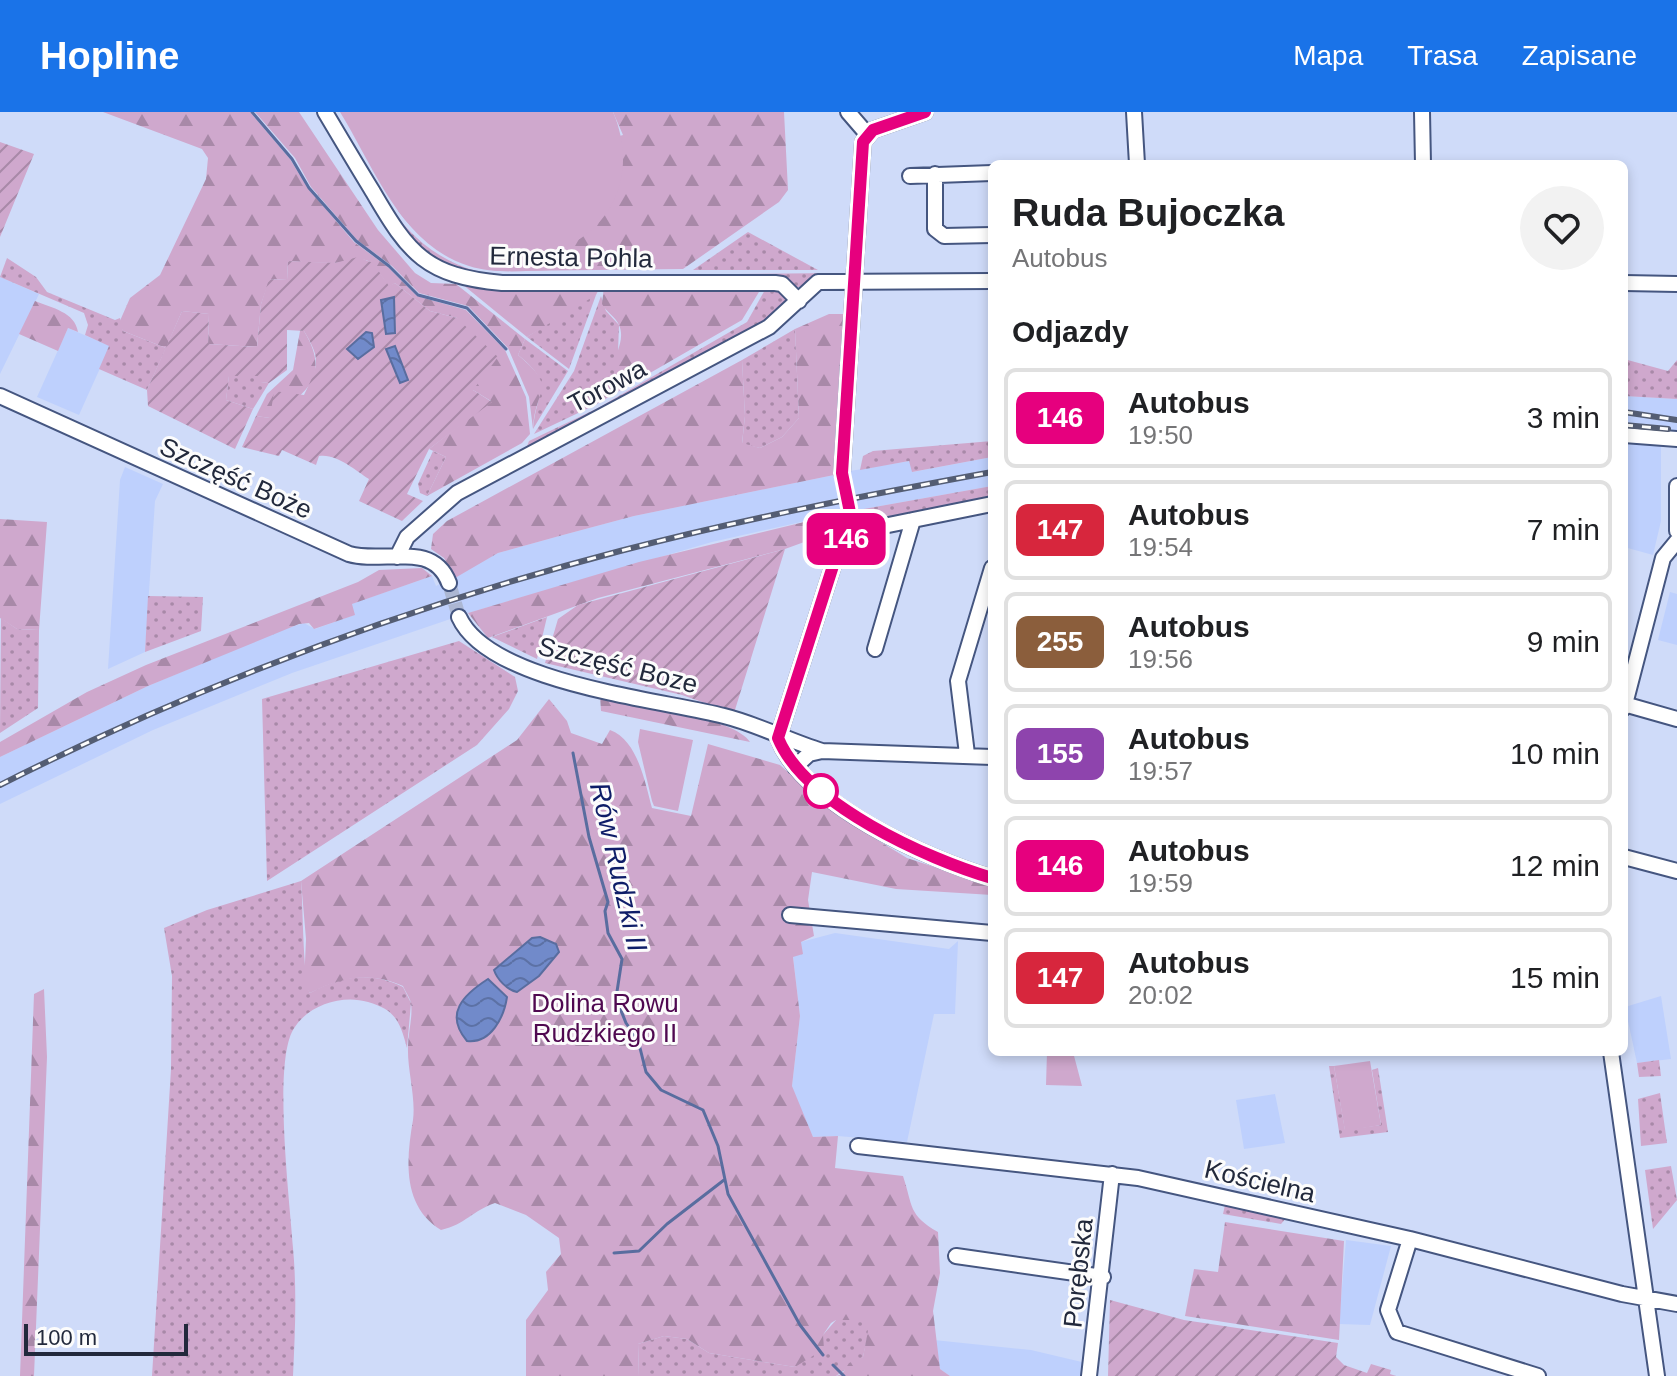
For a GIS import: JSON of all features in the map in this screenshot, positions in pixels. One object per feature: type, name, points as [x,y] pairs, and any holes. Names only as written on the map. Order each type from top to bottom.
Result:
[{"type":"street","name":"Ernesta Pohla","points":[[325,112],[401,240],[421,258],[449,273],[502,283],[775,283],[782,284],[799,301]]},
{"type":"street","points":[[848,112],[867,134]]},
{"type":"street","points":[[867,134],[925,112]]},
{"type":"street","points":[[1134,112],[1137,160]]},
{"type":"street","points":[[1422,112],[1423,160]]},
{"type":"street","points":[[842,473],[862,150],[867,134]]},
{"type":"street","points":[[910,176],[988,173]]},
{"type":"street","points":[[935,174],[935,229],[944,236],[988,235]]},
{"type":"street","name":"Torowa","points":[[397,557],[407,537],[457,493],[769,327],[818,282],[988,281]]},
{"type":"street","points":[[1628,283],[1677,284]]},
{"type":"street","name":"Szczęść Boże","points":[[0,396],[337,550],[370,559],[419,556],[436,562],[449,583]]},
{"type":"street","points":[[1628,435],[1677,439]]},
{"type":"street","points":[[1677,486],[1677,531]]},
{"type":"street","points":[[988,505],[854,532],[840,544],[778,738],[795,767],[828,796],[910,847],[941,862],[988,877]]},
{"type":"street","points":[[850,512],[854,532]]},
{"type":"street","points":[[875,649],[913,520]]},
{"type":"street","points":[[1628,690],[1663,558],[1677,541]]},
{"type":"street","points":[[967,754],[958,681],[988,581]]},
{"type":"street","name":"Szczęść Boze","points":[[459,617],[474,639],[534,672],[728,717],[778,738],[822,751],[988,757]]},
{"type":"street","points":[[1628,706],[1677,719]]},
{"type":"street","points":[[795,767],[805,756],[822,751]]},
{"type":"street","points":[[1628,858],[1677,871]]},
{"type":"street","points":[[790,915],[988,933]]},
{"type":"street","points":[[1612,1056],[1657,1376]]},
{"type":"street","name":"Kościelna","points":[[858,1146],[1112,1174],[1410,1239],[1646,1299],[1677,1304]]},
{"type":"street","name":"Porębska","points":[[1089,1376],[1103,1277],[1112,1174]]},
{"type":"street","points":[[1410,1239],[1388,1310],[1397,1332],[1538,1376]]},
{"type":"street","points":[[956,1256],[1103,1277]]},
{"type":"shaded area","points":[[0,277],[39,294],[0,374]]},
{"type":"shaded area","points":[[68,328],[110,346],[79,415],[37,397]]},
{"type":"shaded area","points":[[1628,396],[1677,399],[1677,434],[1628,431]]},
{"type":"shaded area","points":[[1628,441],[1661,443],[1661,521],[1653,555],[1628,548]]},
{"type":"shaded area","points":[[988,458],[988,487],[858,510],[850,471],[910,461],[913,472]]},
{"type":"shaded area","points":[[125,467],[163,484],[155,501],[145,652],[108,669],[120,480]]},
{"type":"shaded area","points":[[834,475],[841,513],[712,542],[468,613],[292,673],[153,730],[0,804],[0,757],[148,686],[282,630],[304,623],[315,629],[354,615],[351,604],[432,576],[436,586],[498,553],[634,516]]},
{"type":"shaded area","points":[[1670,592],[1677,594],[1677,645],[1658,640]]},
{"type":"shaded area","points":[[835,933],[949,949],[958,941],[955,1014],[934,1014],[907,1142],[813,1137],[794,1096],[792,1086],[800,1016],[793,956],[801,942]]},
{"type":"shaded area","points":[[1661,996],[1671,1059],[1637,1063],[1628,1006]]},
{"type":"shaded area","points":[[1275,1094],[1285,1143],[1244,1149],[1236,1100]]},
{"type":"shaded area","points":[[1346,1240],[1391,1246],[1370,1325],[1339,1324]]},
{"type":"shaded area","points":[[934,1340],[1031,1350],[1086,1363],[1083,1376],[950,1376],[940,1369]]},
{"type":"green space","points":[[103,112],[250,112],[354,242],[388,267],[417,296],[466,310],[505,350],[526,397],[530,434],[522,443],[427,496],[446,457],[429,449],[491,401],[473,390],[457,318],[430,311],[395,283],[389,287],[366,260],[333,263],[288,261],[287,280],[270,279],[261,304],[257,347],[208,344],[209,314],[182,311],[166,348],[123,331],[119,323],[130,298],[160,275],[206,179],[208,158],[202,149]]},
{"type":"green space","points":[[255,112],[299,112],[378,230],[415,273],[431,283],[456,284],[525,339],[518,355],[538,375],[542,389],[533,429],[529,397],[508,348],[468,306],[419,293],[392,266],[357,240],[311,187],[295,158]]},
{"type":"green space","points":[[330,112],[334,112],[398,217],[417,238],[439,255],[467,268],[500,276],[837,273],[814,278],[799,287],[501,280],[457,273],[410,242]]},
{"type":"green space","points":[[340,112],[613,112],[622,146],[621,179],[616,195],[598,224],[576,241],[549,251],[550,270],[479,269],[445,256],[407,223]]},
{"type":"green space","points":[[613,112],[784,112],[788,190],[779,202],[683,269],[498,271],[482,268],[454,259],[430,244],[398,211],[428,192],[623,135]]},
{"type":"green space","points":[[0,142],[34,154],[0,237]]},
{"type":"green space","points":[[748,232],[818,270],[693,270]]},
{"type":"green space","points":[[358,257],[373,263],[389,286],[395,283],[430,311],[457,318],[498,357],[473,390],[492,402],[429,449],[407,494],[423,501],[402,521],[359,501],[369,479],[339,460],[319,456],[316,465],[282,450],[279,456],[242,447],[256,416],[270,418],[274,391],[304,395],[316,357],[304,331],[287,330],[287,370],[269,383],[260,382],[260,376],[229,376],[226,400],[253,409],[235,449],[148,406],[147,390],[182,311],[209,314],[208,344],[257,347],[261,304],[269,279],[287,280],[288,261],[335,263]]},
{"type":"green space","points":[[7,258],[36,277],[47,292],[115,320],[120,318],[123,331],[166,348],[147,390],[99,369],[109,346],[85,335],[88,325],[84,313],[0,277]]},
{"type":"green space","points":[[462,284],[499,290],[600,287],[596,295],[527,337]]},
{"type":"green space","points":[[604,286],[762,287],[742,320],[643,377],[616,376],[614,370],[621,332],[618,322],[602,304]]},
{"type":"green space","points":[[766,288],[776,288],[786,297],[787,305],[782,312],[526,449],[529,441],[598,408],[747,322]]},
{"type":"green space","points":[[596,295],[569,369],[527,337],[587,297]]},
{"type":"green space","points":[[601,296],[606,311],[619,325],[618,352],[632,379],[643,377],[595,405],[534,434],[574,371]]},
{"type":"green space","points":[[35,301],[68,315],[76,325],[78,332],[68,328],[58,351],[19,334]]},
{"type":"green space","points":[[829,314],[844,314],[834,475],[634,516],[563,535],[498,553],[455,578],[444,558],[431,549],[433,534],[447,521],[742,360],[745,416],[742,443],[760,448],[782,437],[799,418],[795,329]]},
{"type":"green space","points":[[795,329],[799,418],[782,437],[760,448],[742,444],[745,416],[742,360]]},
{"type":"green space","points":[[300,331],[304,331],[315,360],[311,382],[295,400],[270,418],[256,416],[267,394],[293,370]]},
{"type":"green space","points":[[525,339],[568,371],[533,429],[540,381],[518,355]]},
{"type":"green space","points":[[1628,360],[1668,371],[1677,360],[1677,399],[1628,396]]},
{"type":"green space","points":[[229,375],[261,376],[261,382],[269,383],[253,409],[226,400]]},
{"type":"green space","points":[[988,441],[988,458],[912,472],[909,461],[860,470],[863,456],[873,451]]},
{"type":"green space","points":[[433,451],[446,457],[427,496],[420,493],[418,484]]},
{"type":"green space","points":[[988,487],[988,496],[861,525],[858,510]]},
{"type":"green space","points":[[833,515],[840,529],[785,549],[598,598],[488,638],[468,613],[639,562]]},
{"type":"green space","points":[[0,519],[47,522],[39,630],[17,629],[0,618]]},
{"type":"green space","points":[[785,549],[734,713],[682,695],[545,663],[558,619],[578,605]]},
{"type":"green space","points":[[422,568],[432,576],[352,604],[355,615],[314,629],[309,623],[299,624],[148,686],[0,757],[0,742],[87,692],[146,665],[358,582],[379,570]]},
{"type":"green space","points":[[148,596],[203,597],[201,631],[145,652]]},
{"type":"green space","points":[[547,617],[537,659],[492,637]]},
{"type":"green space","points":[[1,618],[17,629],[39,630],[38,708],[0,733]]},
{"type":"green space","points":[[459,641],[515,677],[518,691],[509,709],[477,745],[267,881],[262,699]]},
{"type":"green space","points":[[600,695],[704,718],[741,733],[750,742],[601,711]]},
{"type":"green space","name":"Dolina Rowu Rudzkiego II","points":[[549,699],[567,721],[571,733],[602,744],[610,730],[620,735],[639,763],[652,808],[691,816],[708,744],[780,765],[838,816],[907,858],[988,885],[988,895],[896,889],[812,872],[808,900],[814,936],[801,942],[803,954],[793,957],[800,1016],[792,1086],[813,1137],[838,1136],[835,1168],[903,1176],[916,1215],[938,1232],[940,1273],[933,1311],[940,1369],[950,1376],[836,1376],[842,1374],[849,1363],[863,1357],[870,1320],[836,1320],[823,1335],[824,1349],[795,1367],[709,1353],[687,1339],[664,1336],[638,1344],[639,1376],[526,1376],[526,1320],[548,1290],[546,1272],[561,1254],[559,1238],[526,1215],[495,1203],[441,1230],[419,1208],[413,1195],[408,1166],[414,1111],[408,1055],[410,1001],[403,986],[367,977],[333,983],[310,993],[304,985],[306,939],[301,881],[517,740]]},
{"type":"green space","points":[[640,729],[693,740],[678,811],[654,806],[638,742]]},
{"type":"green space","points":[[301,881],[310,993],[344,979],[367,977],[403,987],[411,1003],[407,1048],[399,1024],[391,1013],[358,1000],[347,999],[316,1008],[293,1030],[287,1048],[283,1102],[295,1280],[293,1376],[152,1376],[171,1069],[172,976],[164,928],[207,910]]},
{"type":"green space","points":[[44,989],[47,1057],[34,1376],[20,1376],[34,994]]},
{"type":"green space","points":[[1047,1056],[1074,1056],[1082,1086],[1046,1085]]},
{"type":"green space","points":[[1659,1060],[1661,1076],[1639,1077],[1637,1063]]},
{"type":"green space","points":[[1370,1061],[1381,1125],[1345,1131],[1334,1066]]},
{"type":"green space","points":[[1329,1066],[1334,1066],[1345,1130],[1381,1125],[1372,1070],[1378,1068],[1388,1132],[1340,1138]]},
{"type":"green space","points":[[1660,1093],[1667,1143],[1641,1146],[1638,1099]]},
{"type":"green space","points":[[1671,1166],[1677,1200],[1653,1229],[1645,1170]]},
{"type":"green space","points":[[1225,1205],[1287,1217],[1281,1224],[1223,1214]]},
{"type":"green space","points":[[1225,1222],[1344,1241],[1339,1340],[1185,1316],[1194,1269],[1218,1272]]},
{"type":"green space","points":[[1110,1300],[1184,1320],[1338,1343],[1336,1357],[1344,1365],[1367,1373],[1371,1364],[1391,1370],[1390,1374],[1396,1376],[1108,1376]]},
{"type":"green space","points":[[836,1320],[871,1320],[863,1357],[836,1376],[639,1376],[638,1344],[664,1336],[687,1339],[709,1353],[795,1367]]},
{"type":"water","points":[[394,297],[395,333],[386,334],[381,300]]},
{"type":"water","points":[[366,332],[372,333],[374,347],[358,359],[347,349]]},
{"type":"water","points":[[395,346],[408,380],[400,383],[386,349]]},
{"type":"water","points":[[540,937],[556,944],[559,952],[539,976],[517,992],[510,989],[494,970],[532,938]]},
{"type":"water","points":[[488,979],[507,997],[503,1013],[489,1034],[475,1041],[467,1041],[460,1031],[457,1014],[464,999]]},
{"type":"waterway","name":"Rów Rudzki II","points":[[252,112],[292,159],[309,188],[356,241],[389,266],[418,295],[467,308],[506,349]]},
{"type":"waterway","name":"Rów Rudzki II","points":[[573,753],[589,837],[608,902],[605,911],[608,933],[622,959],[616,998],[626,1023],[638,1040],[646,1072],[661,1090],[703,1110],[718,1146],[728,1194],[800,1325],[823,1355]]},
{"type":"waterway","points":[[614,1253],[639,1251],[667,1224],[724,1180]]},
{"type":"waterway","name":"Rów Rudzki II","points":[[833,1365],[844,1376]]},
{"type":"tunnel","points":[[842,473],[850,512]]},
{"type":"tunnel","points":[[449,583],[459,617]]},
{"type":"railway","points":[[1628,413],[1677,420]]},
{"type":"railway","points":[[1628,425],[1668,429]]},
{"type":"railway","points":[[0,785],[150,714],[227,682],[382,623],[461,597],[712,528],[988,473]]},
{"type":"bus line","name":"146","points":[[925,112],[873,130],[863,142],[842,473],[854,532],[840,544],[778,738],[784,753],[795,767],[828,796],[910,847],[941,862],[988,877]]}]
